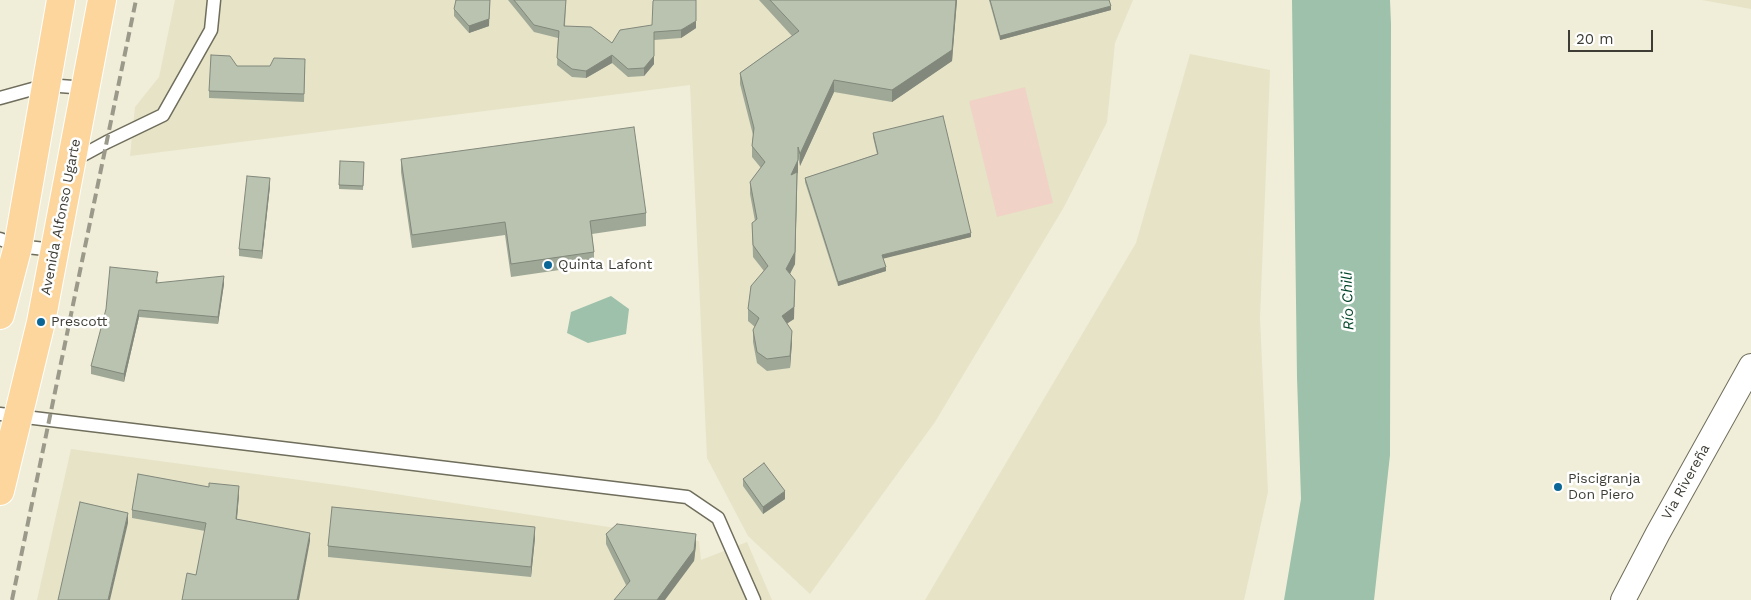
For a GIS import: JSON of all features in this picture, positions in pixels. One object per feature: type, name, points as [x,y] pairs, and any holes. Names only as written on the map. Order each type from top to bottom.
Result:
[{"type":"main road","points":[[0,314],[9,242],[47,85],[61,0]]},
{"type":"main road","name":"Avenida Alfonso Ugarte","points":[[0,491],[9,416],[41,322],[102,0]]},
{"type":"street","name":"Via Rivereña","points":[[1623,600],[1658,532],[1749,372]]},
{"type":"lane","points":[[72,162],[107,142],[162,115],[211,30],[214,0]]},
{"type":"lane","points":[[0,98],[47,85],[86,88]]},
{"type":"lane","points":[[9,242],[54,250]]},
{"type":"lane","points":[[9,416],[688,497],[718,518],[754,600]]},
{"type":"shaded area","points":[[175,0],[1133,0],[1115,43],[1107,122],[1064,207],[935,422],[810,594],[748,536],[707,458],[690,85],[130,156],[135,107],[159,77]]},
{"type":"shaded area","points":[[1702,0],[1751,0],[1751,9]]},
{"type":"shaded area","points":[[1190,54],[1270,70],[1260,318],[1268,492],[1244,600],[925,600],[1136,243]]},
{"type":"shaded area","points":[[1025,87],[1053,203],[997,217],[969,101]]},
{"type":"shaded area","points":[[71,449],[344,486],[699,541],[701,560],[747,542],[772,600],[37,600]]},
{"type":"water","name":"Río Chili","points":[[1292,0],[1390,0],[1390,455],[1374,600],[1284,600],[1301,499],[1297,377]]},
{"type":"water","points":[[611,296],[629,309],[626,334],[588,343],[567,333],[571,312]]},
{"type":"building","points":[[456,0],[490,0],[489,19],[469,26],[454,9]]},
{"type":"building","points":[[514,0],[566,0],[564,26],[591,27],[612,43],[620,30],[652,25],[654,0],[696,0],[696,21],[681,30],[654,32],[654,56],[644,68],[628,69],[612,55],[586,71],[572,69],[557,58],[559,31],[534,25]]},
{"type":"building","points":[[770,0],[956,0],[952,50],[892,90],[834,80],[800,154],[798,147],[798,160],[791,175],[797,172],[795,252],[786,269],[795,280],[794,307],[782,316],[792,331],[790,356],[767,359],[757,352],[753,330],[759,318],[748,309],[751,286],[768,266],[753,245],[752,223],[757,219],[750,182],[765,162],[752,146],[754,128],[740,73],[799,31]]},
{"type":"building","points":[[990,0],[1109,0],[1111,6],[1000,36]]},
{"type":"building","points":[[211,55],[230,56],[237,66],[270,66],[274,58],[305,59],[304,94],[209,91]]},
{"type":"building","points":[[943,116],[971,233],[882,255],[886,267],[838,282],[805,178],[878,154],[873,133]]},
{"type":"building","points":[[634,127],[646,213],[590,221],[594,252],[511,264],[505,222],[412,235],[401,159]]},
{"type":"building","points":[[340,161],[364,162],[363,186],[339,185]]},
{"type":"building","points":[[247,176],[270,178],[262,251],[239,249]]},
{"type":"building","points":[[110,267],[158,272],[156,283],[224,276],[218,317],[139,310],[124,374],[91,366],[106,309]]},
{"type":"building","points":[[764,463],[785,491],[763,507],[743,479]]},
{"type":"building","points":[[138,474],[209,487],[209,483],[239,486],[236,519],[310,533],[297,600],[182,600],[187,573],[196,575],[206,523],[132,510]]},
{"type":"building","points":[[80,502],[128,513],[108,600],[58,600]]},
{"type":"building","points":[[332,507],[535,527],[531,567],[328,546]]},
{"type":"building","points":[[617,524],[696,534],[694,550],[657,600],[614,600],[630,581],[606,534]]},
{"type":"railway","points":[[12,600],[136,0]]},
{"type":"place","name":"Quinta Lafont","points":[[548,265]]},
{"type":"place","name":"Prescott","points":[[41,322]]},
{"type":"place","name":"Piscigranja Don Piero","points":[[1558,487]]}]
